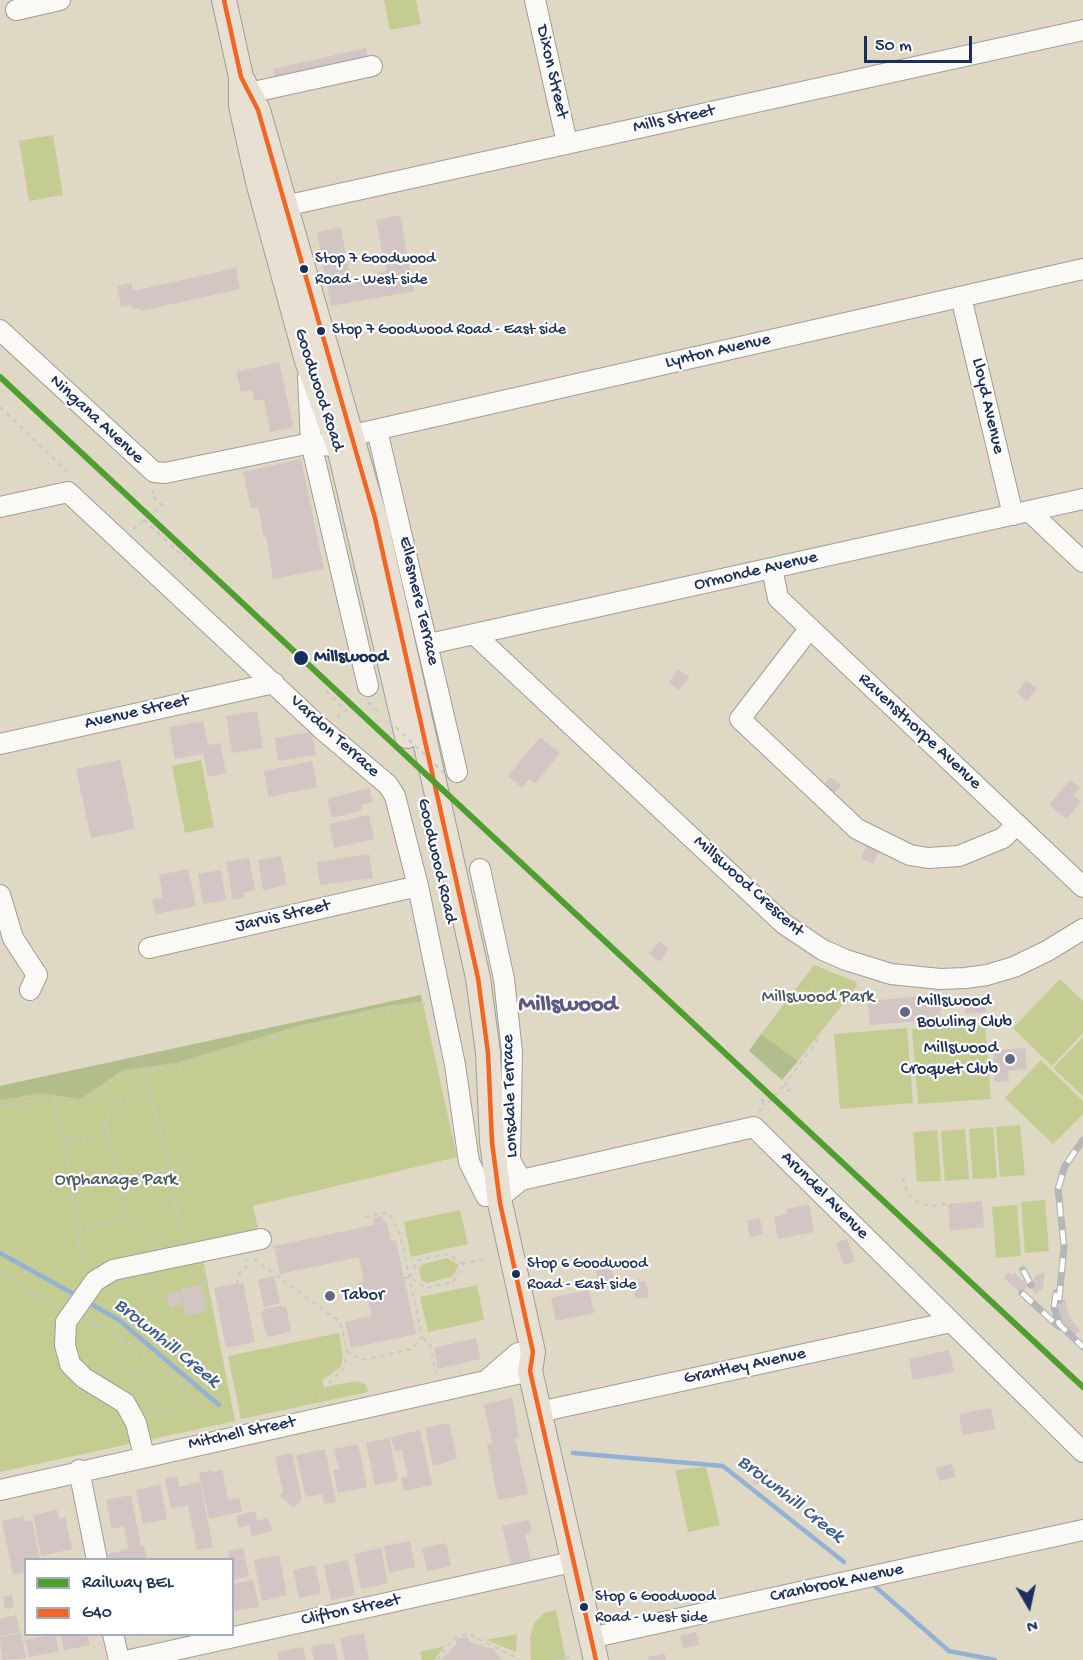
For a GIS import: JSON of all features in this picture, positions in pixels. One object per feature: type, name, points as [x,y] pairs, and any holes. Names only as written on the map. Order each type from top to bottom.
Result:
[{"type":"main road","name":"Goodwood Road","points":[[224,0],[245,85],[258,110],[274,208],[308,361],[346,441],[456,943],[470,1022],[464,1069],[479,1156],[533,1352],[524,1362],[539,1412],[593,1649]]},
{"type":"main road","name":"Goodwood Road","points":[[274,208],[346,441],[375,519],[478,978],[488,1053],[492,1197]]},
{"type":"street","points":[[16,10],[60,0]]},
{"type":"street","name":"Dixon Street","points":[[536,0],[567,143]]},
{"type":"street","name":"Mills Street","points":[[274,208],[1083,30]]},
{"type":"street","points":[[245,85],[372,66]]},
{"type":"street","name":"Lynton Avenue","points":[[346,441],[377,430],[1083,269]]},
{"type":"street","name":"Lloyd Avenue","points":[[961,297],[1021,513]]},
{"type":"street","name":"Ningana Avenue","points":[[0,330],[154,472],[165,473],[311,442],[346,441]]},
{"type":"street","points":[[308,361],[311,442]]},
{"type":"street","name":"Ellesmere Terrace","points":[[377,430],[429,644],[452,773]]},
{"type":"street","name":"Goodwood Road","points":[[311,442],[368,686]]},
{"type":"street","points":[[0,507],[68,492]]},
{"type":"street","name":"Vardon Terrace","points":[[68,492],[323,730],[388,785],[395,796],[418,886],[442,1002],[464,1069]]},
{"type":"street","name":"Ormonde Avenue","points":[[429,644],[1083,499]]},
{"type":"street","points":[[1021,513],[1083,562]]},
{"type":"street","name":"Ravensthorpe Avenue","points":[[772,568],[778,598],[1083,887]]},
{"type":"street","points":[[810,628],[740,719],[857,829],[910,855],[928,858],[959,856],[1003,838],[1017,825]]},
{"type":"street","name":"Millswood Crescent","points":[[474,634],[784,924],[824,950],[846,960],[891,974],[940,979],[965,978],[987,975],[1014,966],[1047,951],[1083,929]]},
{"type":"street","name":"Avenue Street","points":[[0,744],[274,682]]},
{"type":"street","name":"Lonsdale Terrace","points":[[480,869],[504,979],[512,1052],[510,1160],[520,1180]]},
{"type":"street","name":"Jarvis Street","points":[[149,948],[418,886]]},
{"type":"street","points":[[0,895],[13,939],[38,975],[30,990]]},
{"type":"street","points":[[492,1197],[520,1180],[754,1127]]},
{"type":"street","name":"Arundel Avenue","points":[[754,1127],[1083,1452]]},
{"type":"street","points":[[144,1456],[136,1423],[125,1403],[84,1378],[70,1364],[64,1338],[66,1322],[94,1284],[113,1270],[261,1239]]},
{"type":"street","name":"Grantley Avenue","points":[[539,1412],[951,1322]]},
{"type":"street","name":"Mitchell Street","points":[[0,1490],[144,1456],[232,1432],[319,1417],[484,1381],[524,1362]]},
{"type":"street","points":[[79,1470],[98,1558]]},
{"type":"street","name":"Cranbrook Avenue","points":[[593,1649],[1083,1530]]},
{"type":"street","name":"Clifton Street","points":[[130,1660],[572,1562]]},
{"type":"street","points":[[113,1636],[119,1660]]},
{"type":"path","points":[[0,407],[71,474],[68,492]]},
{"type":"path","points":[[120,540],[162,505],[151,494],[165,473]]},
{"type":"path","points":[[144,520],[192,565]]},
{"type":"path","points":[[326,691],[346,710]]},
{"type":"path","points":[[323,730],[362,697],[452,773]]},
{"type":"path","points":[[0,1105],[17,1106],[42,1097],[80,1102],[90,1098],[121,1074],[182,1065],[269,1040],[304,1027],[394,1008],[442,1002]]},
{"type":"path","points":[[754,1127],[753,1118],[765,1106],[760,1101],[761,1099],[767,1104],[782,1087],[788,1091],[790,1089],[785,1084],[819,1038]]},
{"type":"path","points":[[147,1069],[151,1101],[168,1170],[207,1309]]},
{"type":"path","points":[[134,1097],[131,1082],[148,1079]]},
{"type":"path","points":[[65,1142],[89,1138],[103,1129],[110,1109],[121,1101],[134,1097],[151,1101]]},
{"type":"path","points":[[52,1100],[65,1142],[80,1252],[94,1284]]},
{"type":"path","points":[[105,1122],[127,1219],[139,1231],[157,1239],[163,1246],[166,1259]]},
{"type":"path","points":[[118,1179],[188,1166]]},
{"type":"path","points":[[903,1178],[907,1192],[919,1203],[931,1206],[946,1204]]},
{"type":"path","points":[[364,1217],[388,1212],[400,1234],[422,1337],[430,1345],[437,1379]]},
{"type":"path","points":[[76,1230],[127,1219]]},
{"type":"path","points":[[237,1284],[239,1274],[247,1266],[244,1252],[340,1322],[347,1351],[344,1368],[327,1385],[316,1403],[319,1417]]},
{"type":"path","points":[[410,1277],[418,1260],[447,1254],[464,1264]]},
{"type":"path","points":[[404,1278],[410,1277],[425,1288],[453,1282],[464,1264],[483,1259]]},
{"type":"path","points":[[0,1273],[74,1310],[123,1338],[187,1387],[188,1396],[181,1406],[166,1414],[156,1411],[138,1377],[117,1363],[116,1352],[123,1338]]},
{"type":"path","points":[[347,1351],[362,1360],[412,1349],[422,1337]]},
{"type":"path","points":[[232,1432],[256,1402]]},
{"type":"path","points":[[437,1660],[454,1638],[469,1634],[515,1657],[515,1660]]},
{"type":"path","points":[[556,1660],[571,1657]]},
{"type":"green space","points":[[384,0],[416,0],[421,24],[390,30]]},
{"type":"green space","points":[[53,135],[63,195],[29,201],[19,141]]},
{"type":"green space","points":[[201,760],[214,827],[185,833],[172,766]]},
{"type":"green space","name":"Millswood Park","points":[[814,965],[856,982],[857,986],[798,1061],[761,1034]]},
{"type":"green space","points":[[1060,979],[1083,1001],[1083,1033],[1052,1066],[1013,1028]]},
{"type":"green space","name":"Orphanage Park","points":[[421,995],[457,1157],[253,1206],[262,1246],[203,1259],[235,1421],[0,1472],[0,1086]]},
{"type":"green space","points":[[421,995],[422,1001],[387,1006],[301,1025],[175,1063],[123,1070],[80,1099],[41,1093],[0,1100],[0,1086]]},
{"type":"green space","points":[[985,1024],[991,1099],[918,1104],[912,1029]]},
{"type":"green space","points":[[907,1028],[913,1103],[840,1109],[834,1034]]},
{"type":"green space","points":[[761,1034],[798,1061],[782,1080],[749,1051]]},
{"type":"green space","points":[[1083,1037],[1083,1096],[1053,1068]]},
{"type":"green space","points":[[1041,1060],[1083,1101],[1083,1114],[1053,1144],[1005,1098]]},
{"type":"green space","points":[[1020,1125],[1025,1175],[1000,1177],[996,1127]]},
{"type":"green space","points":[[993,1127],[997,1178],[973,1179],[969,1129]]},
{"type":"green space","points":[[965,1129],[969,1179],[945,1181],[941,1131]]},
{"type":"green space","points":[[937,1130],[941,1181],[917,1182],[913,1132]]},
{"type":"green space","points":[[1045,1200],[1049,1251],[1025,1253],[1021,1202]]},
{"type":"green space","points":[[1017,1205],[1021,1256],[996,1258],[992,1207]]},
{"type":"green space","points":[[460,1210],[468,1244],[411,1257],[404,1222]]},
{"type":"green space","points":[[447,1258],[459,1265],[453,1276],[427,1283],[421,1280],[419,1269],[423,1264]]},
{"type":"green space","points":[[477,1285],[484,1320],[428,1332],[420,1297]]},
{"type":"green space","points":[[339,1333],[343,1356],[341,1367],[322,1380],[324,1387],[358,1381],[366,1385],[368,1392],[241,1419],[228,1356]]},
{"type":"green space","points":[[706,1467],[720,1525],[688,1532],[675,1470]]},
{"type":"green space","points":[[556,1610],[566,1660],[531,1660],[530,1638],[534,1623],[544,1613]]},
{"type":"green space","points":[[517,1634],[516,1652],[486,1640]]},
{"type":"green space","points":[[445,1646],[434,1660],[422,1660],[420,1652]]},
{"type":"building","points":[[366,48],[369,64],[277,85],[273,69]]},
{"type":"building","points":[[400,215],[414,291],[331,306],[317,232],[341,227],[350,278],[386,271],[376,220]]},
{"type":"building","points":[[236,268],[240,289],[141,311],[140,308],[132,309],[131,304],[121,307],[117,286],[131,283],[133,291]]},
{"type":"building","points":[[279,362],[293,425],[290,428],[270,432],[264,399],[254,401],[252,390],[241,392],[236,372]]},
{"type":"building","points":[[301,459],[324,569],[273,579],[266,536],[264,537],[258,507],[251,509],[243,472]]},
{"type":"building","points":[[678,669],[689,677],[679,690],[669,683]]},
{"type":"building","points":[[1026,680],[1037,688],[1027,701],[1017,693]]},
{"type":"building","points":[[257,711],[263,748],[232,753],[226,716]]},
{"type":"building","points":[[203,721],[208,745],[220,743],[226,773],[208,777],[203,754],[175,759],[169,727]]},
{"type":"building","points":[[312,732],[316,755],[278,761],[275,738]]},
{"type":"building","points":[[540,737],[560,753],[535,784],[529,779],[522,788],[508,776]]},
{"type":"building","points":[[120,760],[135,829],[91,838],[76,769]]},
{"type":"building","points":[[312,761],[317,787],[269,797],[264,771]]},
{"type":"building","points":[[830,777],[841,785],[831,798],[820,790]]},
{"type":"building","points":[[1070,780],[1080,788],[1073,795],[1081,801],[1067,819],[1049,805]]},
{"type":"building","points":[[369,788],[373,802],[361,805],[362,810],[332,818],[327,799]]},
{"type":"building","points":[[369,815],[374,839],[334,848],[329,824]]},
{"type":"building","points":[[868,843],[880,849],[873,864],[861,858]]},
{"type":"building","points":[[369,854],[373,878],[320,885],[317,862]]},
{"type":"building","points":[[281,856],[287,885],[263,890],[258,860]]},
{"type":"building","points":[[249,858],[255,890],[243,893],[244,898],[233,900],[226,862]]},
{"type":"building","points":[[188,869],[196,906],[156,914],[152,899],[163,897],[159,875]]},
{"type":"building","points":[[221,870],[226,900],[203,904],[198,874]]},
{"type":"building","points":[[659,941],[669,949],[659,962],[649,954]]},
{"type":"building","name":"Millswood Bowling Club","points":[[935,995],[935,998],[948,997],[949,1005],[940,1006],[941,1019],[870,1025],[868,1001]]},
{"type":"building","points":[[984,999],[986,1012],[966,1014],[964,1001]]},
{"type":"building","name":"Millswood Croquet Club","points":[[992,1044],[1002,1050],[1025,1048],[1027,1069],[1008,1071],[1009,1081],[995,1082]]},
{"type":"building","points":[[982,1201],[984,1227],[950,1231],[948,1204]]},
{"type":"building","points":[[809,1205],[814,1232],[778,1239],[774,1217],[787,1214],[786,1209]]},
{"type":"building","points":[[382,1216],[384,1223],[387,1222],[391,1241],[396,1240],[416,1334],[351,1348],[345,1322],[372,1316],[366,1291],[359,1293],[356,1290],[358,1283],[364,1282],[359,1257],[280,1274],[274,1246],[374,1225],[373,1218]]},
{"type":"building","points":[[760,1218],[763,1234],[750,1237],[747,1221]]},
{"type":"building","points":[[847,1239],[855,1261],[844,1265],[836,1243]]},
{"type":"building","points":[[611,1266],[614,1279],[598,1283],[595,1269]]},
{"type":"building","points":[[1008,1272],[1012,1275],[1014,1272],[1028,1286],[1021,1294],[1004,1278]]},
{"type":"building","points":[[1045,1272],[1043,1288],[1035,1295],[1030,1285],[1036,1275]]},
{"type":"building","points":[[274,1276],[280,1303],[264,1307],[258,1280]]},
{"type":"building","points":[[646,1281],[649,1297],[636,1299],[633,1283]]},
{"type":"building","points":[[243,1283],[255,1342],[226,1348],[214,1288]]},
{"type":"building","points":[[200,1285],[206,1312],[186,1316],[180,1289]]},
{"type":"building","points":[[589,1290],[594,1313],[556,1321],[551,1298]]},
{"type":"building","points":[[179,1291],[182,1305],[169,1307],[166,1294]]},
{"type":"building","points":[[1065,1299],[1069,1316],[1080,1331],[1072,1337],[1059,1319],[1056,1301]]},
{"type":"building","points":[[286,1307],[291,1331],[267,1336],[261,1313],[264,1309]]},
{"type":"building","points":[[476,1338],[480,1359],[438,1369],[434,1348]]},
{"type":"building","points":[[949,1350],[954,1372],[913,1380],[909,1359]]},
{"type":"building","points":[[512,1398],[519,1437],[515,1438],[528,1494],[498,1500],[487,1444],[492,1443],[484,1404]]},
{"type":"building","points":[[991,1408],[995,1429],[963,1435],[959,1414]]},
{"type":"building","points":[[449,1423],[457,1459],[433,1466],[425,1428]]},
{"type":"building","points":[[420,1430],[432,1485],[404,1491],[401,1478],[408,1476],[402,1450],[395,1451],[391,1437]]},
{"type":"building","points":[[389,1438],[398,1480],[375,1485],[366,1443]]},
{"type":"building","points":[[358,1444],[367,1487],[338,1493],[333,1470],[339,1469],[334,1449]]},
{"type":"building","points":[[325,1449],[336,1502],[324,1504],[322,1494],[306,1497],[296,1455]]},
{"type":"building","points":[[292,1453],[302,1499],[294,1508],[280,1496],[283,1492],[275,1457]]},
{"type":"building","points":[[952,1464],[955,1477],[939,1481],[936,1468]]},
{"type":"building","points":[[768,1469],[770,1482],[754,1485],[752,1472]]},
{"type":"building","points":[[212,1470],[212,1472],[222,1470],[228,1500],[239,1497],[242,1512],[209,1519],[199,1473]]},
{"type":"building","points":[[177,1477],[179,1487],[200,1482],[213,1547],[197,1550],[188,1505],[171,1508],[165,1479]]},
{"type":"building","points":[[160,1485],[167,1519],[143,1524],[136,1490]]},
{"type":"building","points":[[131,1495],[141,1546],[144,1546],[147,1558],[109,1558],[108,1554],[128,1549],[124,1526],[112,1529],[106,1500]]},
{"type":"building","points":[[57,1510],[59,1519],[65,1517],[72,1549],[41,1556],[33,1515]]},
{"type":"building","points":[[255,1511],[257,1521],[268,1518],[272,1531],[252,1536],[249,1525],[239,1528],[236,1516]]},
{"type":"building","points":[[24,1516],[25,1522],[32,1520],[40,1558],[24,1558],[24,1572],[13,1575],[2,1521]]},
{"type":"building","points":[[529,1520],[532,1532],[525,1534],[531,1559],[511,1564],[502,1526]]},
{"type":"building","points":[[410,1541],[415,1567],[389,1573],[384,1546]]},
{"type":"building","points":[[446,1543],[451,1566],[427,1571],[422,1548]]},
{"type":"building","points":[[243,1548],[249,1576],[234,1580],[234,1558],[229,1558],[228,1551]]},
{"type":"building","points":[[381,1548],[388,1583],[361,1589],[354,1554]]},
{"type":"building","points":[[279,1555],[287,1595],[262,1601],[254,1560]]},
{"type":"building","points":[[348,1560],[355,1595],[331,1600],[324,1565]]},
{"type":"building","points":[[315,1565],[321,1593],[299,1598],[293,1570]]},
{"type":"building","points":[[253,1580],[259,1607],[235,1611],[234,1584]]},
{"type":"building","points":[[12,1595],[14,1607],[5,1609],[3,1597]]},
{"type":"building","points":[[16,1615],[20,1632],[0,1636],[0,1619]]},
{"type":"building","points":[[696,1632],[699,1645],[683,1648],[680,1635]]},
{"type":"building","points":[[21,1633],[26,1658],[2,1660],[0,1637]]},
{"type":"building","points":[[364,1633],[369,1660],[345,1660],[340,1638]]},
{"type":"building","points":[[55,1636],[59,1651],[29,1657],[25,1640]]},
{"type":"building","points":[[61,1636],[88,1636],[90,1645],[64,1650]]},
{"type":"building","points":[[468,1637],[469,1642],[493,1649],[502,1660],[440,1660],[457,1644],[455,1639]]},
{"type":"building","points":[[325,1643],[325,1645],[334,1643],[338,1660],[314,1660],[311,1646]]},
{"type":"building","points":[[303,1647],[306,1660],[279,1660],[277,1652]]},
{"type":"building","points":[[665,1654],[666,1660],[649,1660],[648,1657]]},
{"type":"waterway","name":"Brownhill Creek","points":[[0,1253],[79,1297]]},
{"type":"waterway","name":"Brownhill Creek","points":[[86,1301],[119,1320],[219,1405]]},
{"type":"waterway","name":"Brownhill Creek","points":[[573,1453],[723,1466],[844,1562]]},
{"type":"waterway","name":"Brownhill Creek","points":[[871,1583],[949,1651],[995,1660]]},
{"type":"railway","points":[[1059,1300],[1064,1247],[1058,1189],[1065,1166],[1083,1140]]},
{"type":"railway","points":[[1023,1270],[1031,1285]]},
{"type":"railway","points":[[1022,1293],[1059,1327]]},
{"type":"railway","points":[[1056,1293],[1054,1307],[1059,1324],[1083,1347]]},
{"type":"rail line","name":"BEL","points":[[0,377],[1083,1387]]},
{"type":"transit line","name":"G40","points":[[224,0],[241,77],[258,110],[375,518],[478,978],[488,1053],[492,1142],[500,1203],[533,1352],[530,1371],[596,1660]]},
{"type":"place","name":"Stop 7 Goodwood Road - West side","points":[[304,269]]},
{"type":"place","name":"Stop 7 Goodwood Road - East side","points":[[321,331]]},
{"type":"place","name":"Millswood","points":[[301,658]]},
{"type":"place","name":"Millswood Bowling Club","points":[[905,1012]]},
{"type":"place","name":"Millswood Croquet Club","points":[[1010,1059]]},
{"type":"place","name":"Stop 6 Goodwood Road - East side","points":[[516,1274]]},
{"type":"place","name":"Tabor","points":[[330,1296]]},
{"type":"place","name":"Stop 6 Goodwood Road - West side","points":[[584,1607]]},
{"type":"district","name":"Millswood","points":[[568,1006]]}]
